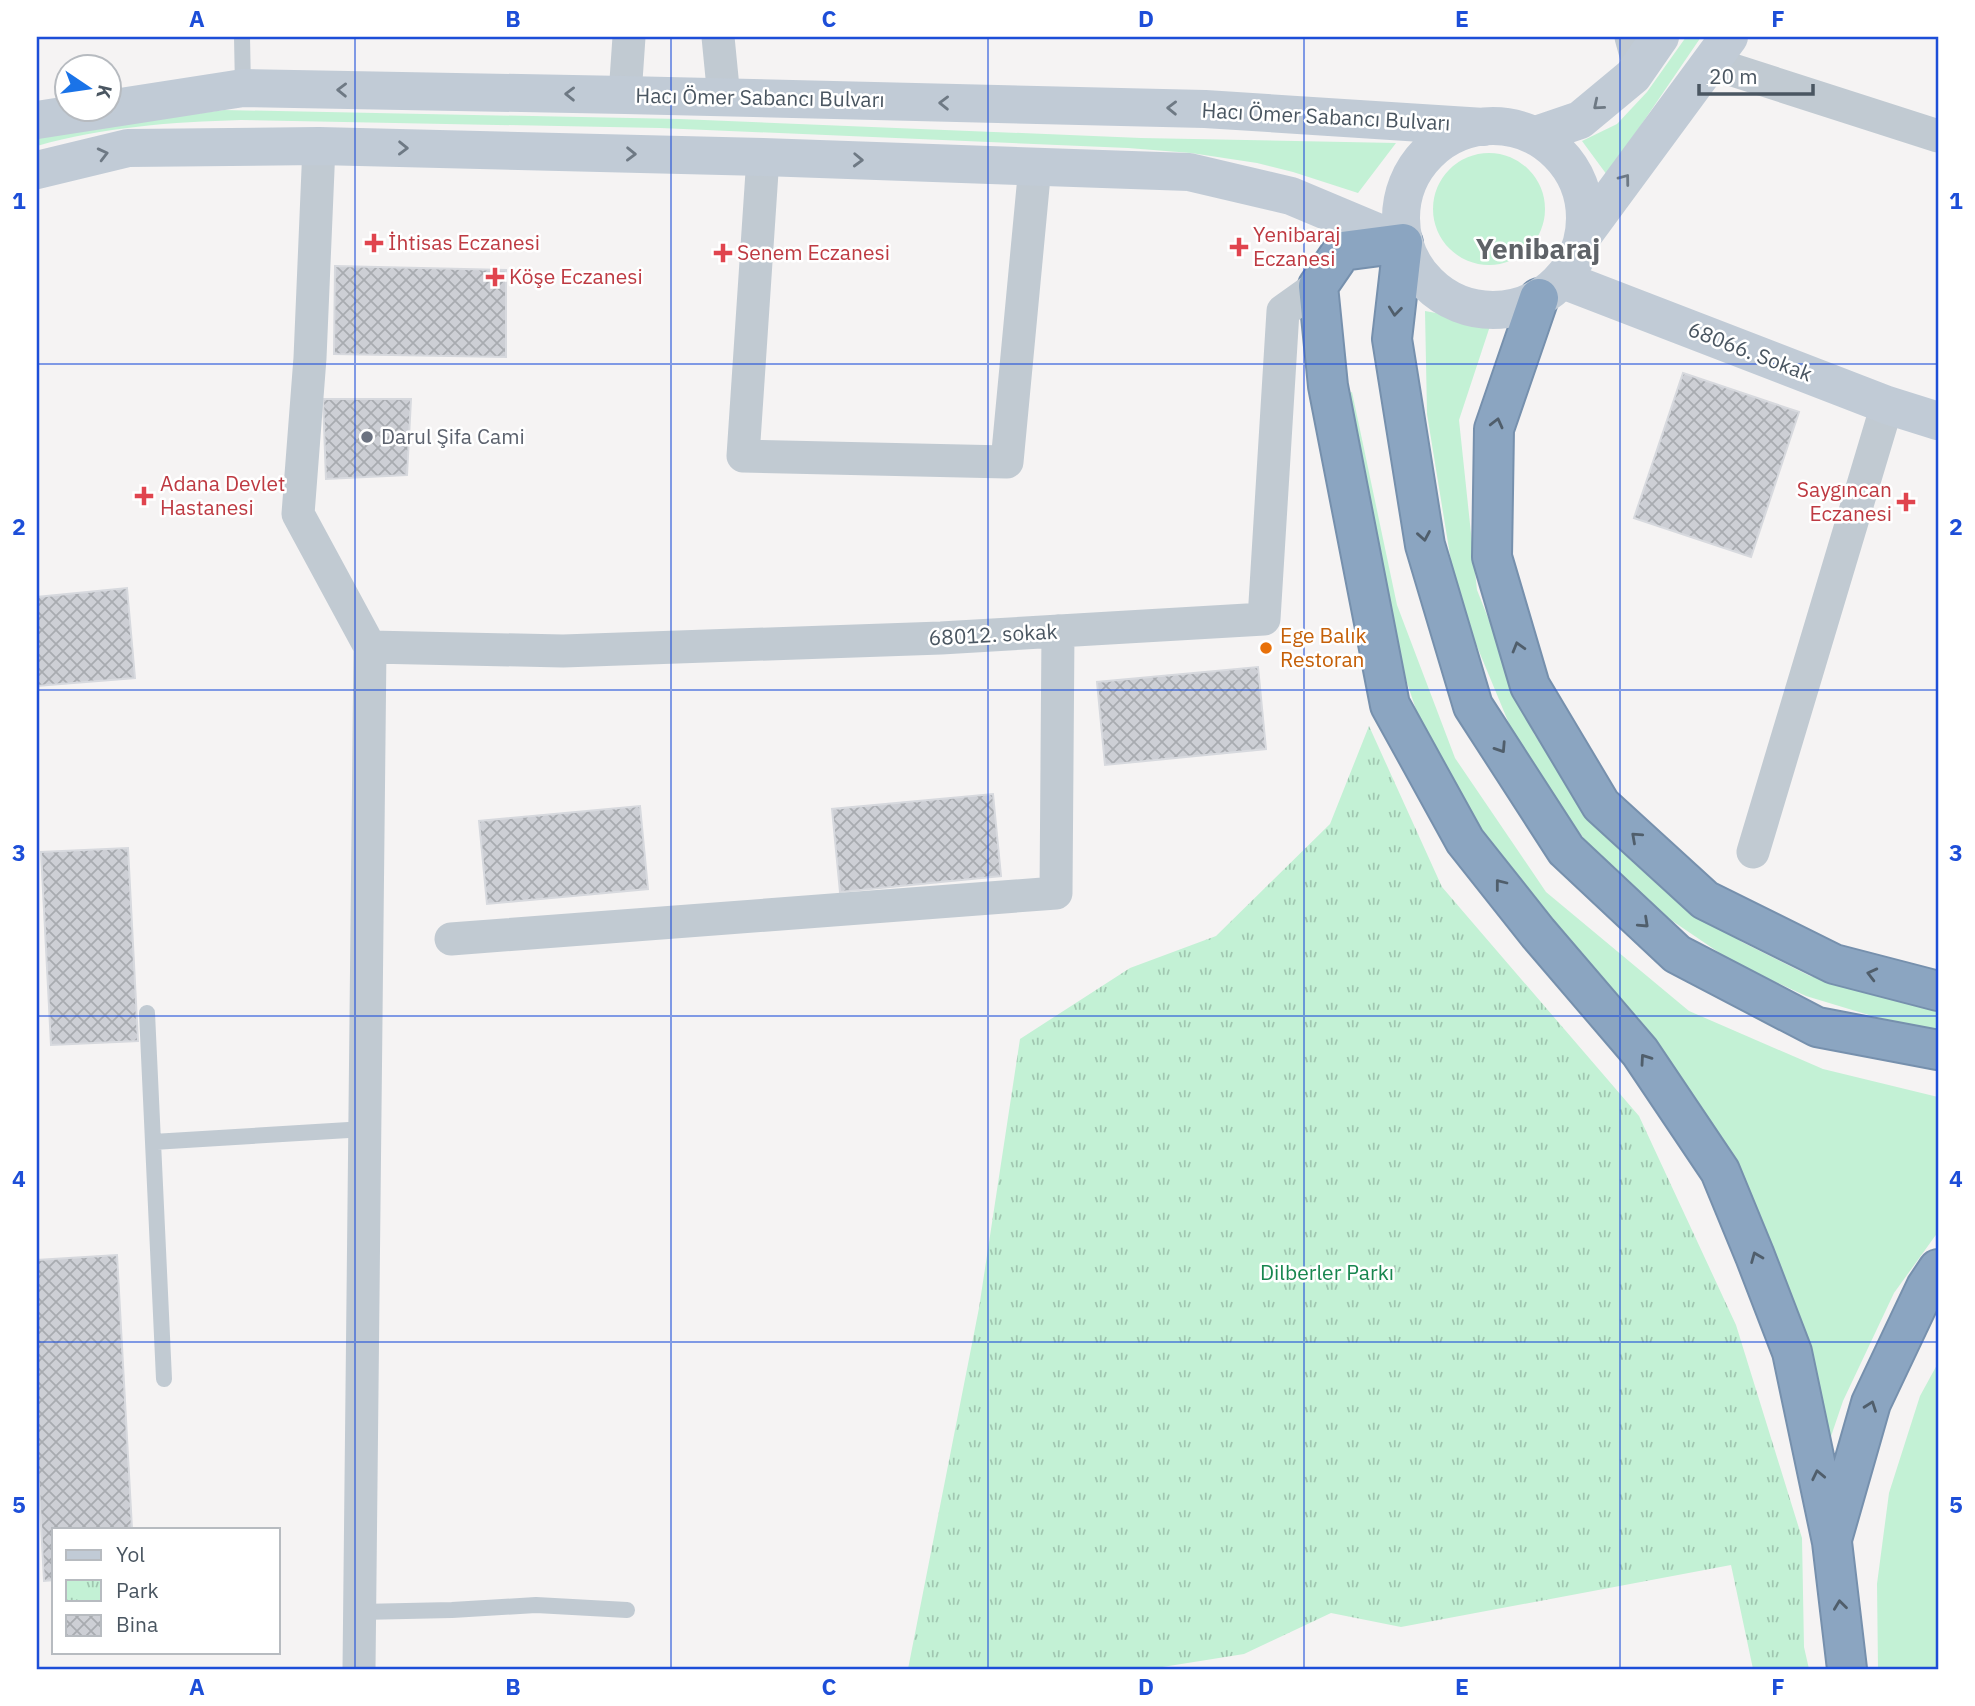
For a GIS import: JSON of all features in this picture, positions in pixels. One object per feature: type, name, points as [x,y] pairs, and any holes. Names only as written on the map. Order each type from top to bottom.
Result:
[{"type":"highway","points":[[1847,1669],[1832,1542],[1792,1352],[1720,1171],[1640,1052],[1538,933],[1465,841],[1390,705],[1328,386],[1318,286],[1342,251],[1403,243],[1392,339],[1425,545],[1474,706],[1566,850],[1677,954],[1817,1027],[1938,1051]]},
{"type":"highway","points":[[1551,289],[1494,429],[1492,557],[1530,687],[1601,805],[1705,900],[1834,964],[1938,991]]},
{"type":"highway","points":[[1832,1542],[1871,1403],[1926,1287],[1938,1269]]},
{"type":"main road","points":[[1536,135],[1580,120],[1633,76],[1644,47]]},
{"type":"main road","points":[[1584,233],[1720,50]]},
{"type":"main road","name":"Hacı Ömer Sabancı Bulvarı","points":[[37,120],[243,88],[1205,109],[1484,127]]},
{"type":"main road","points":[[1507,126],[1536,135],[1560,155],[1578,180],[1585,210],[1583,241],[1551,289],[1523,307],[1494,312],[1463,307],[1437,293],[1416,271],[1403,243],[1400,213],[1407,183],[1423,157],[1447,138],[1476,127],[1507,126]]},
{"type":"main road","points":[[37,170],[128,148],[319,146],[763,157],[1189,172],[1291,196],[1403,243]]},
{"type":"main road","name":"68066. Sokak","points":[[1551,289],[1938,421]]},
{"type":"street","points":[[625,95],[629,37]]},
{"type":"street","points":[[718,37],[724,98]]},
{"type":"street","points":[[1720,50],[1938,136]]},
{"type":"street","points":[[319,146],[310,358],[298,514],[370,647],[359,1669]]},
{"type":"street","points":[[763,157],[743,456],[1007,462],[1035,166]]},
{"type":"street","name":"68012. sokak","points":[[370,647],[563,651],[941,638],[1264,619],[1283,311],[1318,286]]},
{"type":"street","points":[[1753,852],[1887,405]]},
{"type":"street","points":[[451,939],[1056,893],[1058,631]]},
{"type":"lane","points":[[242,37],[243,88]]},
{"type":"lane","points":[[147,1013],[164,1379]]},
{"type":"lane","points":[[153,1142],[365,1129]]},
{"type":"lane","points":[[360,1612],[536,1605],[627,1611]]},
{"type":"green space","points":[[1686,37],[1701,37],[1607,175],[1582,141],[1617,124],[1647,92]]},
{"type":"green space","points":[[224,110],[680,119],[1141,138],[1396,143],[1358,193],[1257,163],[1191,153],[660,128],[241,120],[138,127],[87,134],[37,146],[37,135]]},
{"type":"green space","points":[[1489,153],[1510,157],[1529,169],[1541,188],[1545,209],[1541,230],[1529,249],[1510,261],[1489,265],[1468,261],[1449,249],[1437,230],[1433,209],[1437,188],[1449,169],[1468,157]]},
{"type":"green space","points":[[1425,311],[1491,323],[1459,420],[1477,590],[1534,734],[1598,828],[1657,883],[1742,942],[1810,976],[1905,1003],[1938,1008],[1938,1029],[1902,1025],[1806,996],[1733,962],[1640,899],[1587,843],[1517,743],[1457,598],[1427,414]]},
{"type":"green space","points":[[1352,392],[1397,605],[1455,758],[1546,892],[1689,1011],[1823,1069],[1938,1097],[1938,1232],[1894,1293],[1843,1401],[1825,1454],[1792,1307],[1478,833],[1430,752],[1385,616],[1342,395]]},
{"type":"green space","name":"Dilberler Parkı","points":[[1369,726],[1442,887],[1639,1116],[1736,1325],[1802,1538],[1804,1647],[1809,1669],[1753,1669],[1731,1565],[1401,1627],[1331,1613],[1244,1654],[1150,1669],[908,1669],[979,1308],[1020,1039],[1130,968],[1216,936],[1330,824]]},
{"type":"green space","points":[[1938,1363],[1938,1669],[1878,1669],[1877,1584],[1889,1493],[1920,1396]]},
{"type":"building","points":[[335,266],[506,270],[506,357],[334,354]]},
{"type":"building","points":[[1683,373],[1799,412],[1751,557],[1634,518]]},
{"type":"building","name":"Darul Şifa Cami","points":[[323,399],[411,399],[407,475],[326,479]]},
{"type":"building","points":[[127,588],[135,678],[37,686],[37,597]]},
{"type":"building","points":[[1258,667],[1266,749],[1105,765],[1097,682]]},
{"type":"building","points":[[993,794],[1001,876],[840,892],[832,809]]},
{"type":"building","points":[[640,806],[648,889],[487,904],[479,821]]},
{"type":"building","points":[[128,848],[138,1041],[51,1045],[41,852]]},
{"type":"building","points":[[117,1255],[132,1528],[52,1528],[52,1580],[44,1581],[37,1448],[37,1260]]},
{"type":"place","name":"İhtisas Eczanesi","points":[[374,243]]},
{"type":"place","name":"Yenibaraj Eczanesi","points":[[1239,247]]},
{"type":"place","name":"Senem Eczanesi","points":[[723,253]]},
{"type":"place","name":"Köşe Eczanesi","points":[[495,277]]},
{"type":"place","name":"Darul Şifa Cami","points":[[367,437]]},
{"type":"place","name":"Adana Devlet Hastanesi","points":[[144,496]]},
{"type":"place","name":"Saygıncan Eczanesi","points":[[1906,502]]},
{"type":"place","name":"Ege Balık Restoran","points":[[1266,648]]},
{"type":"district","name":"Yenibaraj","points":[[1538,249]]}]
